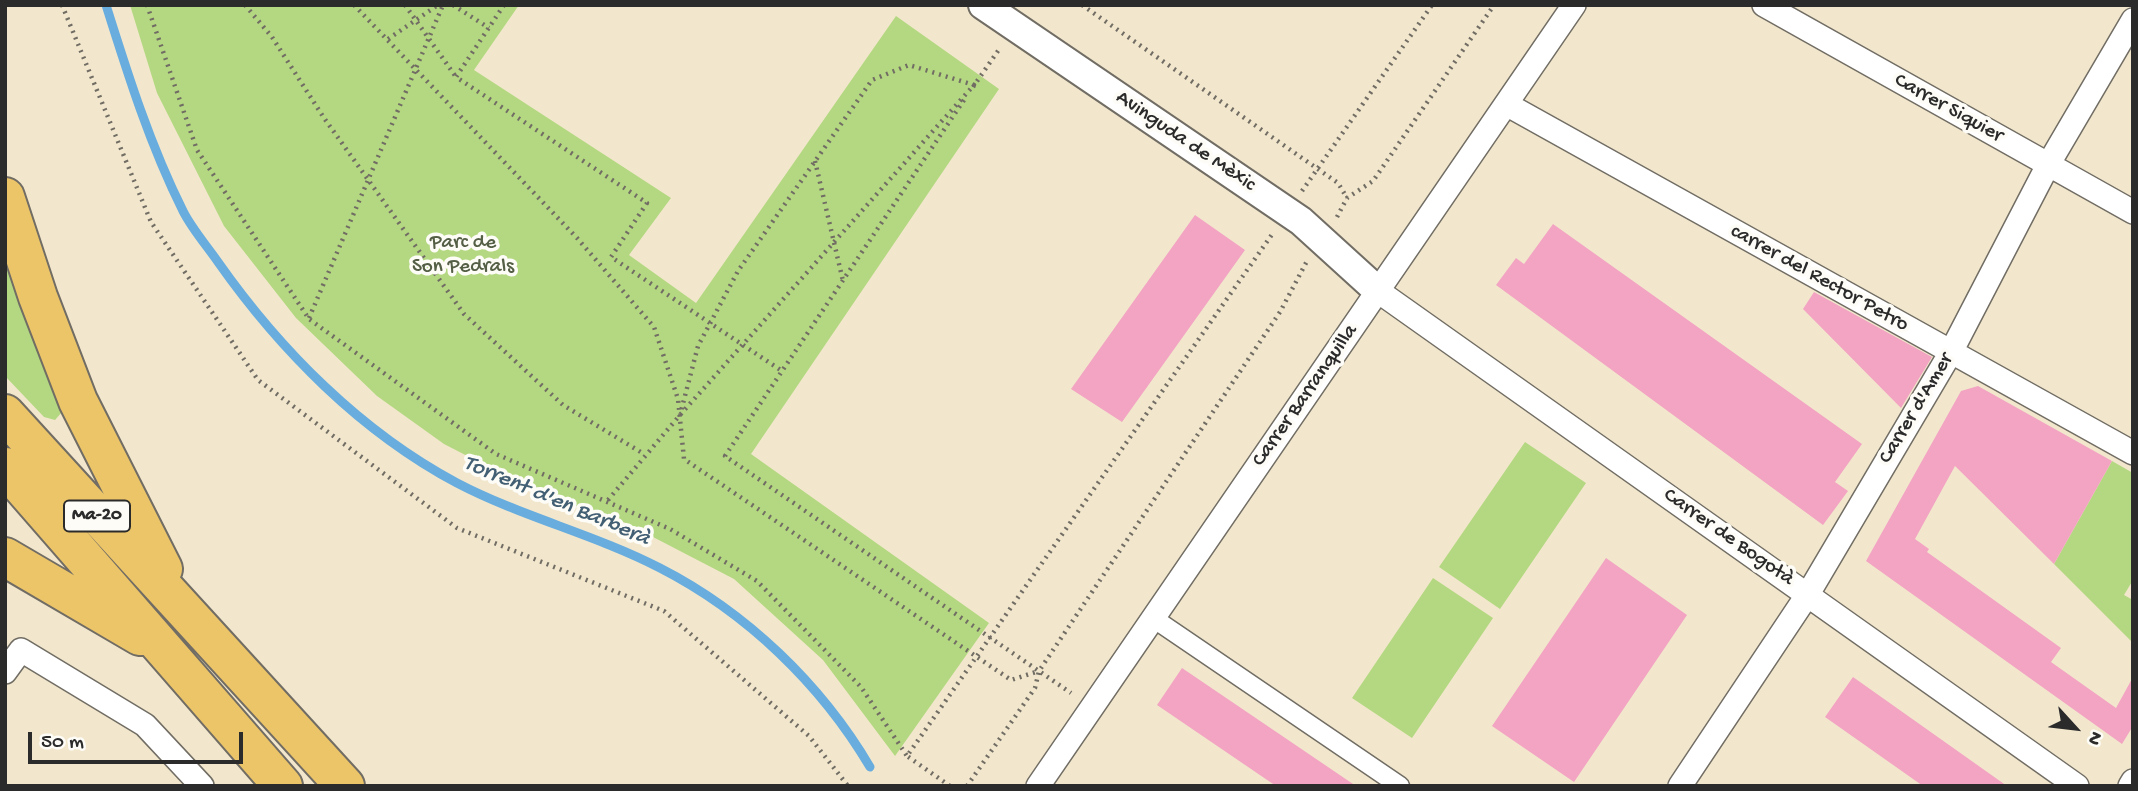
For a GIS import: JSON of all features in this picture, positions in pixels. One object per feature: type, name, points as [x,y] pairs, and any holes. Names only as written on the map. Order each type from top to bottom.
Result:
[{"type":"highway","points":[[5,197],[38,298],[78,401],[188,617]]},
{"type":"highway","name":"Ma-20","points":[[5,414],[345,786]]},
{"type":"highway","name":"Ma-20","points":[[5,467],[283,786]]},
{"type":"highway","points":[[5,557],[105,614],[174,658]]},
{"type":"street","name":"Avinguda de Mèxic","points":[[983,5],[1287,212],[1378,291]]},
{"type":"street","name":"Carrer Barranquilla","points":[[1038,786],[1574,5]]},
{"type":"street","name":"Carrer Siquier","points":[[1764,5],[2133,212]]},
{"type":"street","name":"Carrer d'Amer","points":[[1679,786],[1808,594],[1951,352],[2048,165],[2133,20]]},
{"type":"street","name":"carrer del Rector Petro","points":[[1506,104],[2133,453]]},
{"type":"street","name":"Carrer de Bogotà","points":[[1378,291],[2077,786]]},
{"type":"street","points":[[1153,618],[1400,786]]},
{"type":"street","points":[[5,672],[21,650],[145,724],[202,786]]},
{"type":"path","points":[[62,5],[151,222],[258,380],[457,528],[664,611],[809,736],[848,786]]},
{"type":"path","points":[[147,5],[197,150],[309,319],[496,454],[670,529],[757,581],[861,687],[907,756],[950,786]]},
{"type":"path","points":[[245,5],[272,37],[367,179],[464,314],[564,405],[644,454]]},
{"type":"path","points":[[354,5],[577,238],[654,327],[678,399],[684,459],[1011,680],[1039,671]]},
{"type":"path","points":[[405,5],[413,21],[456,77],[647,203],[611,257],[782,371]]},
{"type":"path","points":[[309,319],[440,5]]},
{"type":"path","points":[[388,39],[440,5]]},
{"type":"path","points":[[453,5],[489,28]]},
{"type":"path","points":[[456,77],[504,5]]},
{"type":"path","points":[[1082,5],[1338,183],[1347,198]]},
{"type":"path","points":[[907,756],[1432,5]]},
{"type":"path","points":[[967,786],[1035,688],[1039,671],[1280,312],[1347,198],[1373,181],[1494,5]]},
{"type":"path","points":[[1014,26],[724,456],[1091,708]]},
{"type":"path","points":[[680,415],[698,346],[737,271],[872,80],[909,65],[974,85]]},
{"type":"path","points":[[608,500],[644,454],[974,85]]},
{"type":"path","points":[[814,160],[843,281]]},
{"type":"green space","name":"Parc de Son Pedrals","points":[[130,5],[519,5],[474,70],[671,198],[629,255],[696,303],[896,16],[999,89],[751,454],[989,623],[895,756],[823,660],[734,579],[626,523],[541,494],[444,444],[377,396],[296,318],[224,226],[157,93]]},
{"type":"green space","points":[[5,263],[62,412],[55,420],[44,417],[5,376]]},
{"type":"green space","points":[[1525,442],[1586,483],[1500,609],[1439,567]]},
{"type":"green space","points":[[2112,461],[2133,473],[2133,580],[2124,595],[2133,600],[2133,643],[2054,564]]},
{"type":"green space","points":[[1433,578],[1493,618],[1412,738],[1352,698]]},
{"type":"building","points":[[1195,215],[1245,250],[1122,422],[1071,389]]},
{"type":"building","points":[[1553,224],[1862,444],[1835,482],[1848,491],[1823,525],[1496,285],[1516,258],[1524,264]]},
{"type":"building","points":[[1814,292],[1932,357],[1901,408],[1803,309]]},
{"type":"building","points":[[1978,386],[2112,461],[2054,564],[1955,466],[1915,539],[1929,549],[1927,552],[2061,648],[2051,662],[2116,708],[2133,677],[2133,726],[2122,744],[1866,561],[1961,391]]},
{"type":"building","points":[[1606,558],[1687,615],[1574,782],[1492,726]]},
{"type":"building","points":[[1182,668],[1356,786],[1276,786],[1157,705]]},
{"type":"building","points":[[1853,677],[2007,786],[1923,786],[1825,717]]},
{"type":"waterway","name":"Torrent d'en Barberà","points":[[106,5],[150,135],[187,218],[242,295],[325,386],[388,439],[457,483],[507,506],[635,556],[692,586],[722,606],[751,628],[805,679],[829,707],[870,767]]}]
